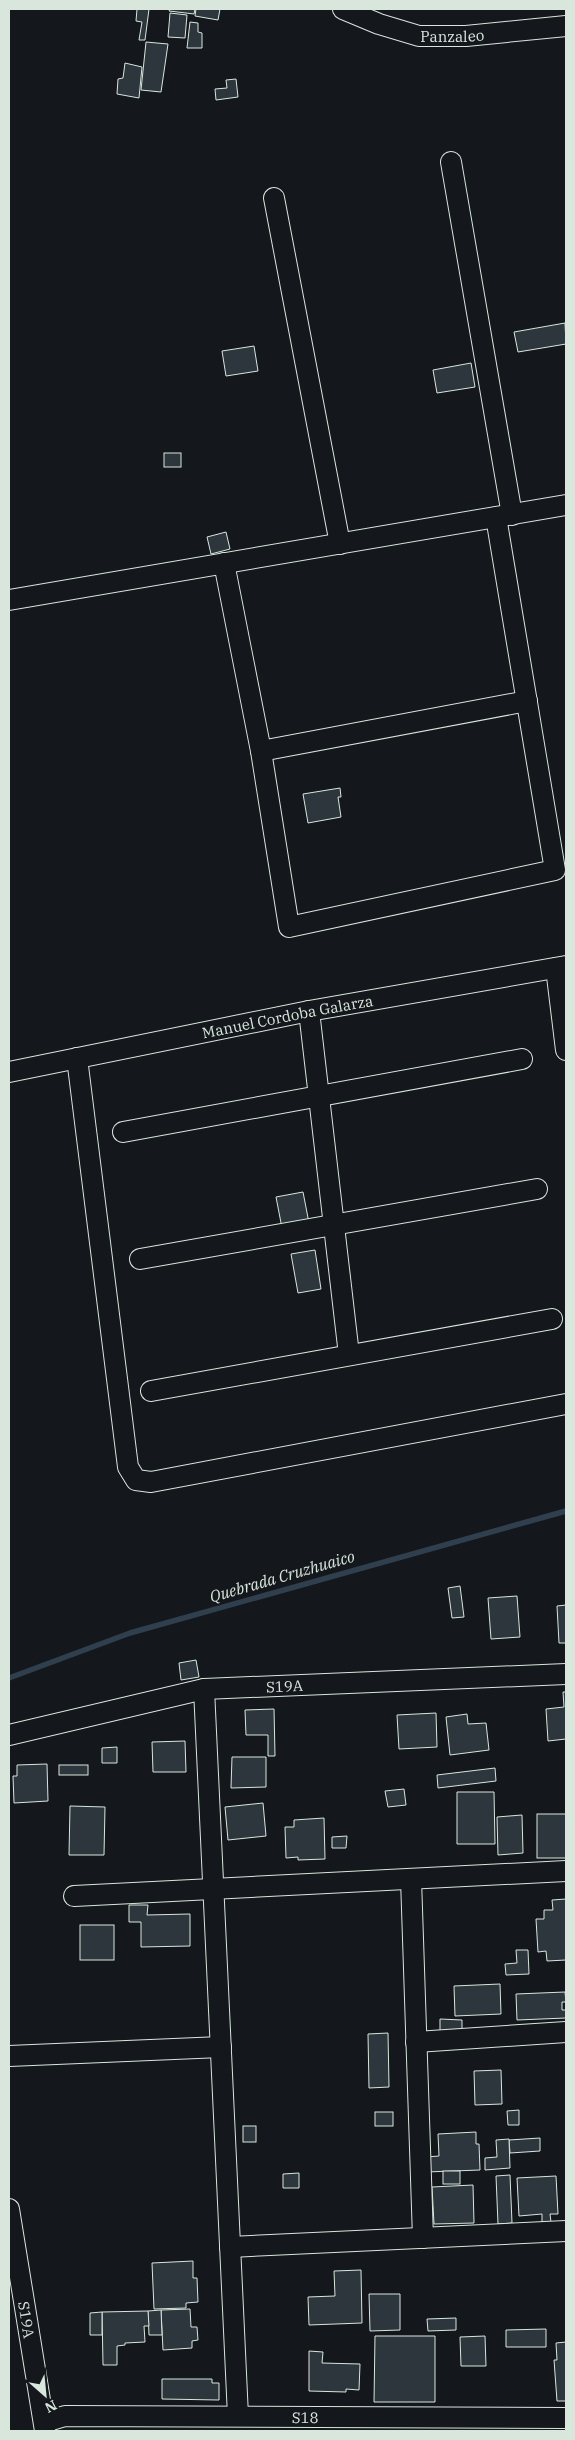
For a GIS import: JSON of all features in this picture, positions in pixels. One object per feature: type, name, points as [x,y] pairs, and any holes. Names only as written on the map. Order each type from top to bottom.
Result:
[{"type":"street","name":"Panzaleo","points":[[343,9],[378,24],[419,36],[466,36],[566,26]]},
{"type":"street","points":[[224,563],[261,751],[289,927],[555,870],[527,701],[504,516],[452,162]]},
{"type":"street","points":[[274,198],[340,544]]},
{"type":"street","points":[[9,600],[566,505]]},
{"type":"street","points":[[261,751],[527,701]]},
{"type":"street","points":[[561,967],[566,1050]]},
{"type":"street","name":"Manuel Cordoba Galarza","points":[[9,1072],[309,1011],[561,967]]},
{"type":"street","points":[[309,1011],[349,1356]]},
{"type":"street","points":[[77,1058],[128,1468],[136,1480],[151,1482],[566,1404]]},
{"type":"street","points":[[123,1132],[522,1059]]},
{"type":"street","points":[[140,1259],[537,1189]]},
{"type":"street","points":[[151,1391],[552,1319]]},
{"type":"street","name":"S19A","points":[[9,1735],[204,1690],[566,1674]]},
{"type":"street","points":[[204,1690],[238,2416]]},
{"type":"street","points":[[74,1896],[566,1871]]},
{"type":"street","points":[[411,1880],[423,2238]]},
{"type":"street","points":[[416,2042],[566,2032]]},
{"type":"street","points":[[9,2056],[221,2047]]},
{"type":"street","name":"S19A","points":[[9,2209],[45,2426]]},
{"type":"street","points":[[230,2247],[566,2231]]},
{"type":"street","name":"S18","points":[[45,2426],[65,2416],[566,2418]]},
{"type":"building","points":[[137,9],[149,9],[145,40],[139,40],[142,22],[136,21]]},
{"type":"building","points":[[170,9],[195,9],[194,14],[169,11]]},
{"type":"building","points":[[196,9],[220,9],[218,20],[195,16]]},
{"type":"building","points":[[170,13],[187,15],[185,38],[168,37]]},
{"type":"building","points":[[190,22],[198,23],[198,32],[202,33],[202,48],[187,48]]},
{"type":"building","points":[[146,42],[168,44],[161,92],[141,90]]},
{"type":"building","points":[[125,63],[142,67],[139,98],[117,94],[118,79],[123,78]]},
{"type":"building","points":[[236,79],[238,97],[216,100],[215,89],[227,88],[226,80]]},
{"type":"building","points":[[565,323],[566,344],[518,352],[514,332]]},
{"type":"building","points":[[254,346],[258,371],[226,376],[222,351]]},
{"type":"building","points":[[471,363],[475,387],[437,393],[433,370]]},
{"type":"building","points":[[164,453],[181,453],[181,467],[164,467]]},
{"type":"building","points":[[226,532],[230,549],[211,554],[207,537]]},
{"type":"building","points":[[340,788],[341,797],[338,797],[341,817],[308,823],[303,794]]},
{"type":"building","points":[[303,1192],[309,1223],[282,1228],[276,1197]]},
{"type":"building","points":[[315,1250],[321,1289],[298,1293],[291,1254]]},
{"type":"building","points":[[460,1586],[464,1617],[452,1618],[448,1588]]},
{"type":"building","points":[[517,1596],[520,1637],[491,1639],[488,1598]]},
{"type":"building","points":[[566,1605],[566,1643],[559,1643],[557,1606]]},
{"type":"building","points":[[196,1660],[199,1677],[181,1680],[179,1663]]},
{"type":"building","points":[[563,1692],[566,1692],[566,1739],[548,1741],[546,1709],[564,1707]]},
{"type":"building","points":[[274,1709],[275,1756],[268,1756],[268,1735],[246,1735],[245,1710]]},
{"type":"building","points":[[436,1713],[437,1747],[399,1749],[397,1715]]},
{"type":"building","points":[[467,1714],[468,1724],[486,1723],[489,1750],[450,1755],[446,1717]]},
{"type":"building","points":[[185,1741],[186,1772],[153,1772],[152,1742]]},
{"type":"building","points":[[117,1747],[117,1763],[102,1763],[102,1748]]},
{"type":"building","points":[[232,1757],[266,1757],[266,1787],[231,1788]]},
{"type":"building","points":[[47,1764],[48,1801],[14,1803],[13,1776],[17,1776],[17,1765]]},
{"type":"building","points":[[59,1765],[88,1765],[88,1775],[59,1775]]},
{"type":"building","points":[[495,1768],[496,1781],[438,1788],[437,1775]]},
{"type":"building","points":[[404,1789],[406,1805],[388,1807],[385,1791]]},
{"type":"building","points":[[457,1792],[494,1792],[495,1844],[457,1844]]},
{"type":"building","points":[[263,1803],[266,1836],[228,1840],[225,1807]]},
{"type":"building","points":[[70,1806],[105,1807],[104,1855],[69,1855]]},
{"type":"building","points":[[537,1814],[566,1814],[566,1858],[537,1858]]},
{"type":"building","points":[[522,1815],[523,1853],[498,1855],[497,1817]]},
{"type":"building","points":[[324,1818],[325,1859],[298,1860],[298,1857],[286,1858],[285,1827],[294,1827],[294,1820]]},
{"type":"building","points":[[347,1836],[346,1848],[332,1848],[332,1837]]},
{"type":"building","points":[[566,1899],[566,1960],[547,1961],[546,1951],[538,1952],[536,1919],[544,1919],[544,1910],[553,1910],[552,1900]]},
{"type":"building","points":[[129,1905],[148,1905],[147,1915],[190,1914],[190,1946],[141,1947],[141,1922],[129,1922]]},
{"type":"building","points":[[80,1925],[114,1925],[114,1960],[80,1960]]},
{"type":"building","points":[[516,1950],[528,1950],[529,1974],[506,1975],[505,1964],[517,1963]]},
{"type":"building","points":[[500,1984],[501,2014],[455,2016],[454,1986]]},
{"type":"building","points":[[565,1992],[566,2002],[562,2002],[562,2010],[566,2010],[566,2018],[517,2020],[516,1994]]},
{"type":"building","points":[[440,2019],[462,2020],[462,2031],[440,2031]]},
{"type":"building","points":[[388,2033],[389,2087],[369,2088],[368,2034]]},
{"type":"building","points":[[501,2070],[502,2104],[475,2105],[474,2071]]},
{"type":"building","points":[[519,2110],[519,2125],[508,2125],[507,2111]]},
{"type":"building","points":[[375,2112],[393,2112],[393,2126],[375,2126]]},
{"type":"building","points":[[243,2126],[256,2126],[256,2142],[243,2142]]},
{"type":"building","points":[[476,2132],[476,2144],[479,2144],[480,2170],[426,2172],[426,2157],[439,2156],[438,2134]]},
{"type":"building","points":[[540,2138],[540,2151],[510,2153],[509,2140]]},
{"type":"building","points":[[509,2139],[510,2168],[485,2170],[485,2158],[497,2157],[496,2140]]},
{"type":"building","points":[[443,2171],[460,2171],[460,2184],[443,2184]]},
{"type":"building","points":[[299,2173],[299,2188],[283,2188],[283,2174]]},
{"type":"building","points":[[510,2175],[512,2223],[498,2224],[496,2176]]},
{"type":"building","points":[[556,2176],[558,2214],[550,2214],[551,2222],[542,2222],[542,2214],[519,2216],[517,2178]]},
{"type":"building","points":[[473,2185],[474,2223],[434,2224],[432,2187]]},
{"type":"building","points":[[193,2261],[193,2278],[197,2278],[198,2302],[186,2303],[186,2308],[154,2309],[152,2263]]},
{"type":"building","points":[[361,2270],[362,2323],[309,2325],[308,2297],[335,2296],[334,2271]]},
{"type":"building","points":[[369,2294],[400,2294],[400,2330],[370,2331]]},
{"type":"building","points":[[190,2309],[191,2327],[197,2327],[198,2340],[192,2341],[192,2348],[163,2350],[161,2310]]},
{"type":"building","points":[[161,2310],[162,2335],[149,2335],[148,2311]]},
{"type":"building","points":[[148,2311],[149,2326],[144,2326],[145,2342],[125,2343],[125,2345],[117,2346],[117,2365],[103,2365],[102,2312]]},
{"type":"building","points":[[102,2312],[102,2335],[90,2335],[90,2313]]},
{"type":"building","points":[[456,2318],[456,2330],[428,2331],[427,2319]]},
{"type":"building","points":[[546,2329],[546,2347],[506,2347],[506,2330]]},
{"type":"building","points":[[375,2336],[435,2336],[435,2402],[374,2402]]},
{"type":"building","points":[[485,2336],[486,2366],[461,2366],[460,2337]]},
{"type":"building","points":[[566,2342],[566,2401],[557,2401],[554,2360],[557,2360],[556,2343]]},
{"type":"building","points":[[309,2351],[323,2352],[322,2363],[360,2364],[359,2390],[346,2389],[346,2392],[309,2391]]},
{"type":"building","points":[[162,2379],[212,2379],[212,2383],[219,2383],[219,2400],[162,2399]]},
{"type":"waterway","name":"Quebrada Cruzhuaico","points":[[9,1678],[130,1633],[566,1511]]}]
